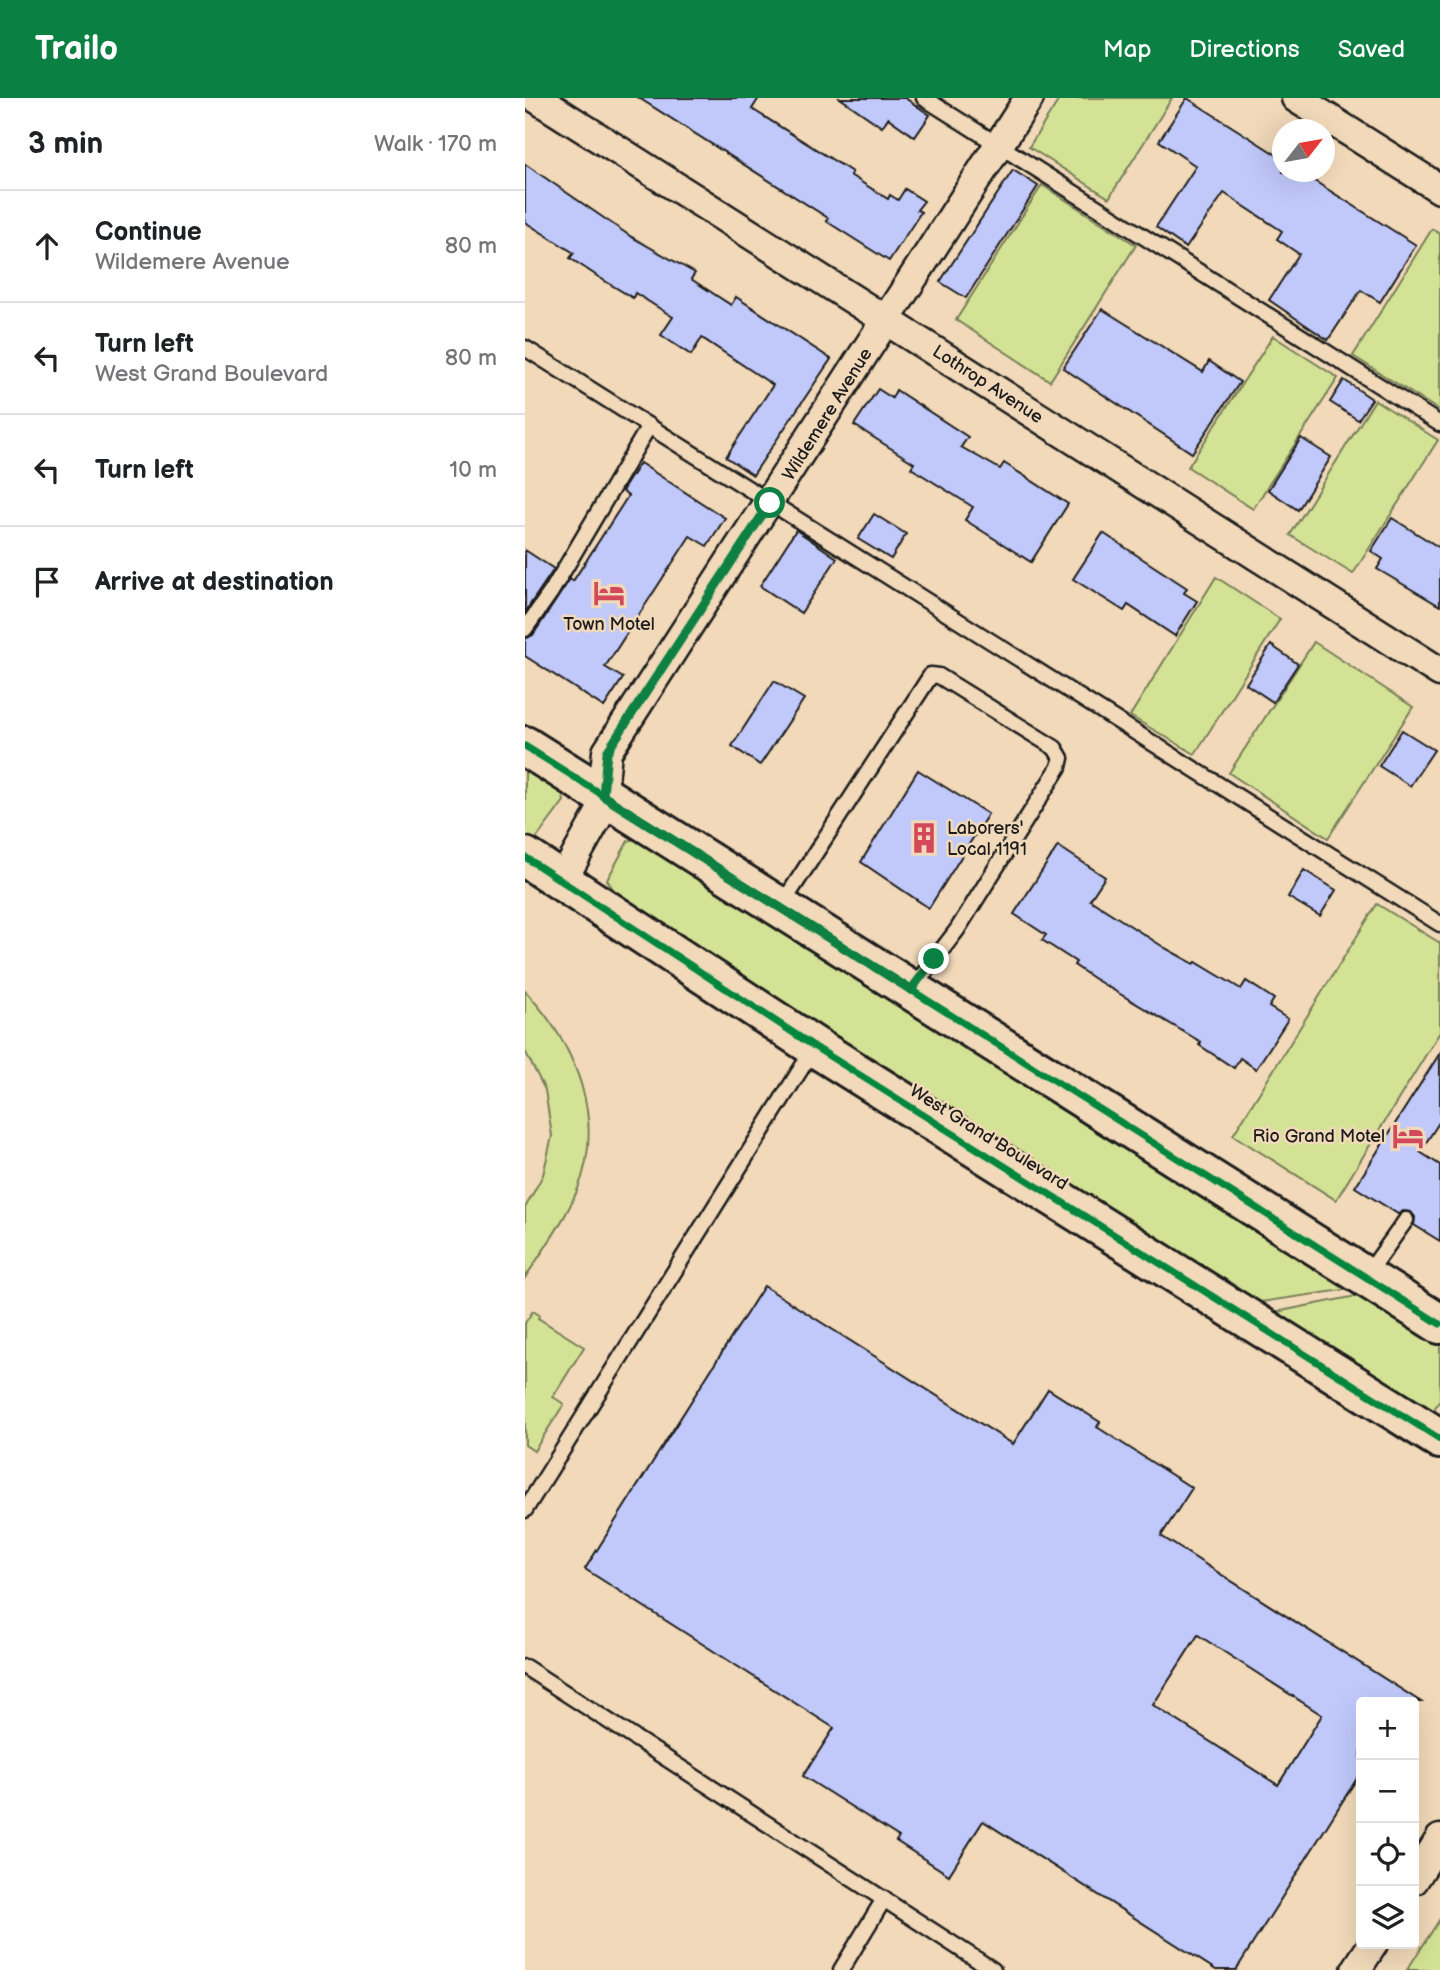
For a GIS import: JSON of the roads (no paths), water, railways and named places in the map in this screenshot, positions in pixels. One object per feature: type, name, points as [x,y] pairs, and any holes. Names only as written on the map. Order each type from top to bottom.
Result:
[{"type":"main road","points":[[525,746],[1440,1324]]},
{"type":"main road","name":"West Grand Boulevard","points":[[525,857],[815,1047],[1440,1438]]},
{"type":"street","name":"Lothrop Avenue","points":[[536,98],[1440,672]]},
{"type":"street","name":"Wildemere Avenue","points":[[562,881],[601,811],[607,752],[1029,98]]},
{"type":"street","points":[[1296,98],[1440,189]]},
{"type":"street","points":[[1419,1872],[1440,1839]]},
{"type":"street","points":[[1356,1970],[1370,1949]]},
{"type":"lane","points":[[924,98],[1440,424]]},
{"type":"lane","points":[[525,348],[1440,924]]},
{"type":"lane","points":[[525,629],[551,592],[649,426]]},
{"type":"lane","points":[[780,908],[931,676],[939,676],[1055,748],[1061,758],[1059,767],[957,930],[911,990]]},
{"type":"lane","points":[[525,1510],[815,1047]]},
{"type":"lane","points":[[1365,1277],[1406,1220]]},
{"type":"lane","points":[[525,1667],[993,1970]]},
{"type":"lane","points":[[841,1970],[884,1899]]},
{"type":"place","name":"Town Motel","points":[[609,593]]},
{"type":"place","name":"Laborers' Local 1191","points":[[924,838]]},
{"type":"place","name":"Rio Grand Motel","points":[[1408,1136]]}]
